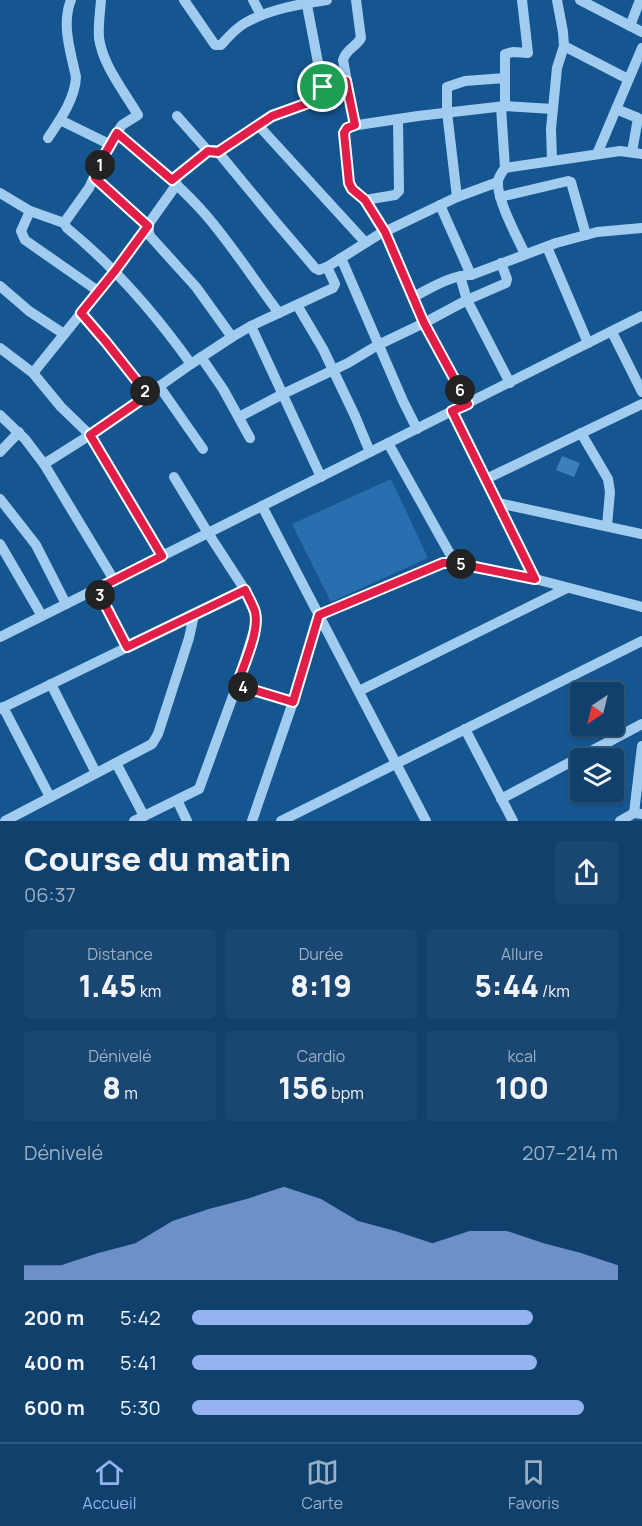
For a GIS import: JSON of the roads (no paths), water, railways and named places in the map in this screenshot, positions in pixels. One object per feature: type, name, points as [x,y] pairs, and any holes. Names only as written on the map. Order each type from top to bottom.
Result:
[{"type":"street","points":[[48,138],[60,120],[76,85],[66,24],[71,0]]},
{"type":"street","points":[[253,0],[261,15]]},
{"type":"street","points":[[187,1],[215,45],[221,45],[245,23],[261,15],[306,1],[327,0]]},
{"type":"street","points":[[355,125],[343,60],[344,55],[361,38],[356,0]]},
{"type":"street","points":[[505,168],[503,107],[505,54],[528,53],[522,0]]},
{"type":"street","points":[[552,160],[551,129],[557,68],[564,46],[557,0]]},
{"type":"street","points":[[582,0],[642,32]]},
{"type":"street","points":[[630,26],[640,0]]},
{"type":"street","points":[[33,374],[115,271],[148,226],[174,182],[213,151],[258,124],[278,113],[322,98],[323,87],[306,1]]},
{"type":"street","points":[[64,223],[86,194],[109,144],[127,121],[138,115],[104,57],[99,29],[104,2]]},
{"type":"street","points":[[564,46],[628,79]]},
{"type":"street","points":[[597,154],[642,48]]},
{"type":"street","points":[[457,197],[447,112],[447,87],[465,81],[505,78]]},
{"type":"street","points":[[323,87],[346,81]]},
{"type":"street","points":[[468,404],[424,323],[385,232],[365,200],[352,189],[347,174],[344,133],[347,128],[355,125],[447,112],[503,107],[553,109]]},
{"type":"street","points":[[525,254],[500,197],[498,182],[500,174],[505,168],[552,160],[620,151],[637,153],[638,118],[616,109]]},
{"type":"street","points":[[177,116],[213,151],[319,270],[385,232],[457,197],[498,182]]},
{"type":"street","points":[[60,120],[109,144]]},
{"type":"street","points":[[365,200],[396,195],[399,191],[398,120]]},
{"type":"street","points":[[258,124],[365,242]]},
{"type":"street","points":[[117,133],[174,182],[213,223],[279,313]]},
{"type":"street","points":[[95,178],[148,226],[150,236],[196,287],[232,337]]},
{"type":"street","points":[[500,197],[571,182],[586,235]]},
{"type":"street","points":[[0,194],[30,211],[64,223],[115,271],[161,323],[191,364]]},
{"type":"street","points":[[440,205],[471,274]]},
{"type":"street","points":[[30,211],[21,231],[25,240],[98,291]]},
{"type":"street","points":[[413,297],[445,281],[556,243],[597,232],[642,228]]},
{"type":"street","points":[[547,246],[588,343]]},
{"type":"street","points":[[341,258],[417,429]]},
{"type":"street","points":[[239,417],[358,358],[378,345],[467,300],[506,283],[507,279],[501,263]]},
{"type":"street","points":[[44,464],[232,337],[334,287],[334,281],[327,267]]},
{"type":"street","points":[[460,276],[467,300],[510,383]]},
{"type":"street","points":[[0,286],[29,311],[64,334]]},
{"type":"street","points":[[297,305],[316,336],[370,452]]},
{"type":"street","points":[[81,313],[148,395]]},
{"type":"street","points":[[0,637],[642,316]]},
{"type":"street","points":[[251,326],[321,477]]},
{"type":"street","points":[[612,332],[642,392]]},
{"type":"street","points":[[0,348],[33,374],[90,435],[162,556]]},
{"type":"street","points":[[201,357],[223,389],[250,438]]},
{"type":"street","points":[[159,386],[203,449]]},
{"type":"street","points":[[486,479],[642,404]]},
{"type":"street","points":[[452,411],[535,579]]},
{"type":"street","points":[[0,415],[19,432],[44,464],[114,580]]},
{"type":"street","points":[[0,452],[19,432]]},
{"type":"street","points":[[581,433],[608,479],[610,492],[607,526]]},
{"type":"street","points":[[388,443],[455,563]]},
{"type":"street","points":[[116,763],[139,819],[199,789],[254,634],[255,612],[245,590],[174,477]]},
{"type":"street","points":[[0,499],[36,545],[66,604]]},
{"type":"street","points":[[498,503],[642,534]]},
{"type":"street","points":[[262,506],[426,821]]},
{"type":"street","points":[[0,544],[42,616]]},
{"type":"street","points":[[319,615],[443,563],[455,563],[535,579],[642,607]]},
{"type":"street","points":[[358,691],[567,588]]},
{"type":"street","points":[[97,589],[127,647]]},
{"type":"street","points":[[50,797],[2,708],[245,590]]},
{"type":"street","points":[[5,821],[152,744],[158,734],[189,638],[194,615]]},
{"type":"street","points":[[252,821],[293,702],[319,615]]},
{"type":"street","points":[[281,821],[642,641]]},
{"type":"street","points":[[51,684],[96,773]]},
{"type":"street","points":[[237,685],[293,702]]},
{"type":"street","points":[[501,798],[642,724]]},
{"type":"street","points":[[465,729],[513,821]]},
{"type":"street","points":[[620,821],[638,813],[642,746]]},
{"type":"street","points":[[177,800],[188,821]]}]
